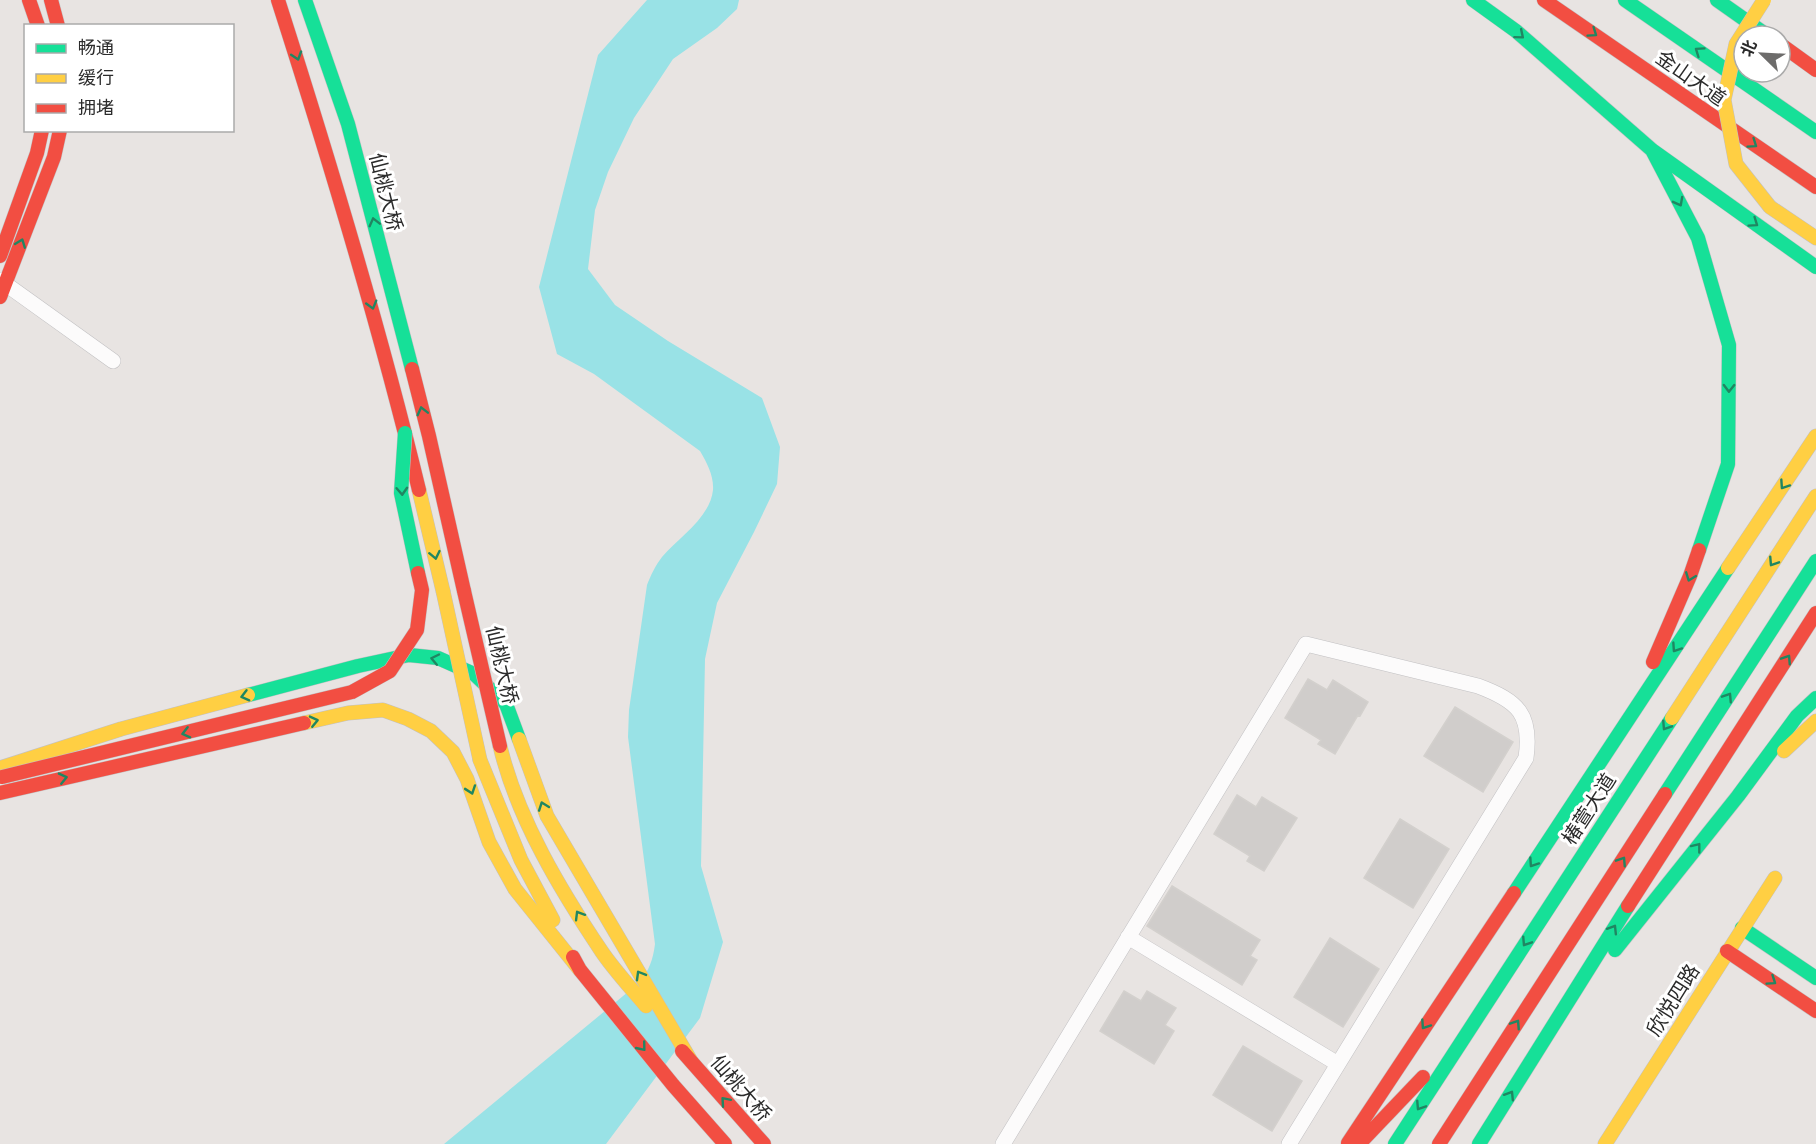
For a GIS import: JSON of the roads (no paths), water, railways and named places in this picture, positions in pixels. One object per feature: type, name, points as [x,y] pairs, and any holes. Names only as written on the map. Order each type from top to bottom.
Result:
[{"type":"main road","points":[[29,0],[37,24]]},
{"type":"main road","points":[[51,0],[57,24]]},
{"type":"main road","points":[[278,0],[320,128],[378,323],[420,487],[480,760],[520,860],[580,970]]},
{"type":"main road","name":"仙桃大桥","points":[[305,0],[348,124],[429,436],[506,771],[539,849],[603,954],[691,1061],[764,1144]]},
{"type":"main road","points":[[1473,0],[1516,31],[1652,150],[1816,267]]},
{"type":"main road","name":"金山大道","points":[[1544,0],[1816,187]]},
{"type":"main road","name":"金山大道","points":[[1625,0],[1816,132]]},
{"type":"main road","points":[[1718,0],[1751,24]]},
{"type":"main road","points":[[1764,0],[1736,44],[1724,100],[1736,164],[1770,207],[1816,238]]},
{"type":"main road","points":[[1792,53],[1816,70]]},
{"type":"main road","points":[[0,256],[37,153],[42,132]]},
{"type":"main road","points":[[2,286],[54,158],[60,132]]},
{"type":"main road","points":[[1631,716],[1690,576],[1728,464],[1729,345],[1698,238],[1652,150]]},
{"type":"main road","points":[[1,774],[352,692],[390,671],[417,630],[422,590],[401,493],[405,433]]},
{"type":"main road","points":[[1347,1144],[1816,436]]},
{"type":"main road","name":"椿萱大道","points":[[1395,1144],[1816,496]]},
{"type":"main road","points":[[1439,1144],[1816,561]]},
{"type":"main road","points":[[1479,1144],[1643,882],[1816,614]]},
{"type":"main road","points":[[1,774],[121,729],[358,666],[409,655],[438,658],[474,674],[506,704],[547,816],[691,1061]]},
{"type":"main road","points":[[1555,1023],[1738,796],[1797,716],[1816,698]]},
{"type":"main road","points":[[3,792],[348,713],[382,710],[431,731],[453,752],[467,779],[489,842],[515,890],[673,1084],[725,1144]]},
{"type":"main road","points":[[1738,796],[1816,721]]},
{"type":"main road","name":"欣悦四路","points":[[1605,1144],[1775,878]]},
{"type":"main road","points":[[1742,928],[1816,978]]},
{"type":"main road","points":[[1727,951],[1816,1011]]},
{"type":"main road","points":[[1359,1144],[1472,1026]]},
{"type":"main road","points":[[1468,1124],[1503,1045]]},
{"type":"street","points":[[2,286],[113,360]]},
{"type":"street","points":[[1003,1144],[1306,644],[1479,686],[1497,693],[1513,704],[1524,719],[1529,738],[1526,758],[1288,1144]]},
{"type":"street","points":[[1128,937],[1338,1064]]},
{"type":"water","points":[[647,0],[739,0],[737,9],[717,28],[673,59],[634,118],[608,172],[595,210],[588,269],[615,305],[668,341],[762,398],[780,447],[777,484],[717,603],[705,659],[701,866],[723,942],[700,1018],[606,1144],[444,1144],[640,982],[650,964],[654,950],[628,737],[629,710],[647,585],[662,557],[693,526],[706,509],[711,500],[712,480],[700,451],[594,374],[557,354],[539,287],[598,55]]}]
